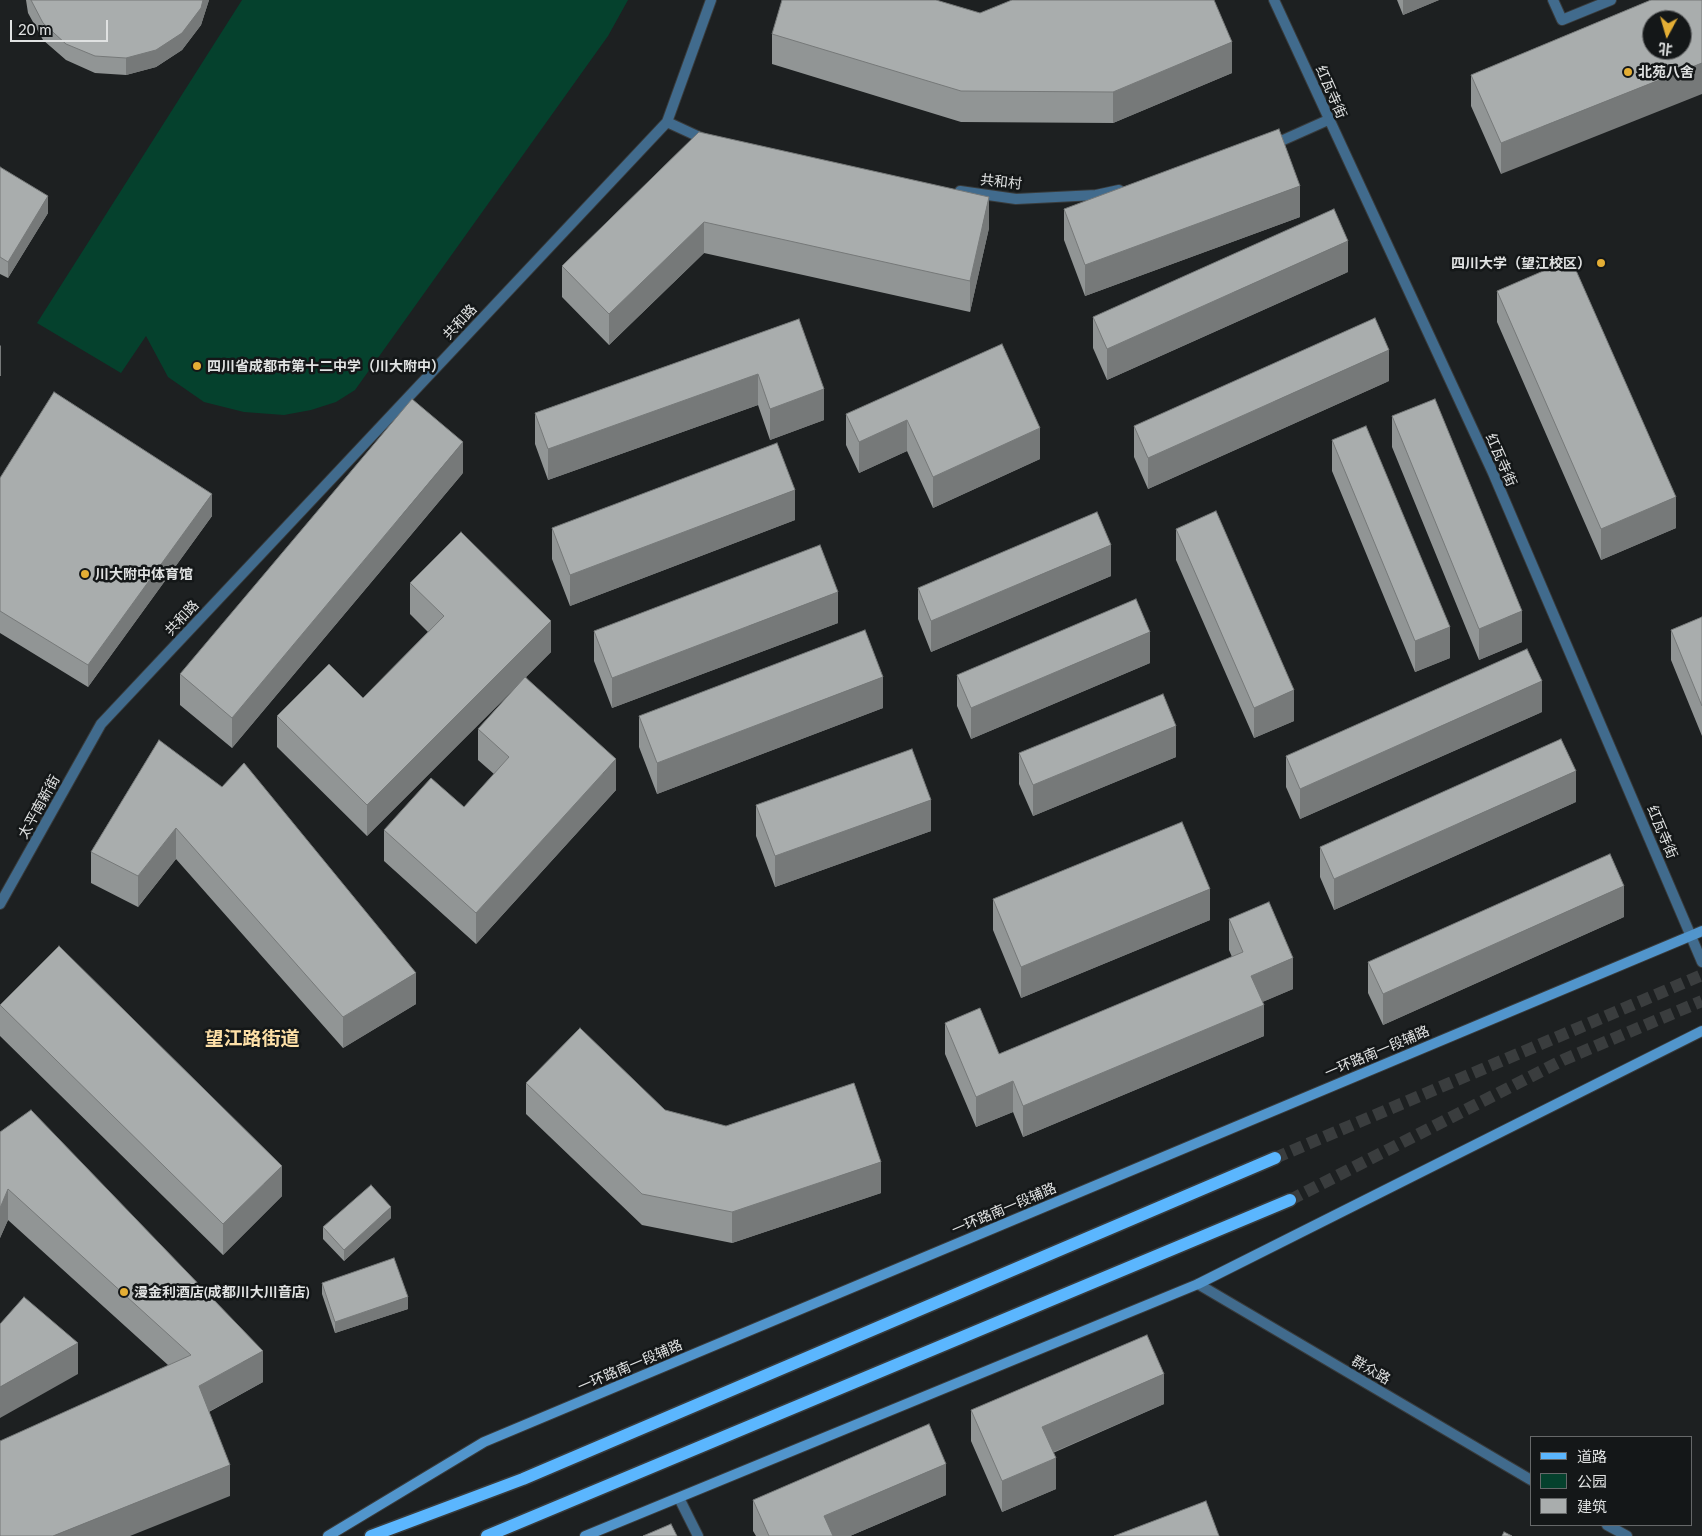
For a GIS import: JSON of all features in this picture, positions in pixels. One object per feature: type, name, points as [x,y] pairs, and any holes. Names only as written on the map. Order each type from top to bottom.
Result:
[{"type":"main road","name":"一环路南一段辅路","points":[[328,1536],[484,1442],[1702,931]]},
{"type":"main road","points":[[585,1536],[1198,1284],[1702,1031]]},
{"type":"main road","points":[[371,1536],[523,1478],[1275,1158]]},
{"type":"main road","points":[[487,1536],[1290,1200]]},
{"type":"street","name":"共和路","points":[[101,724],[667,122],[711,0]]},
{"type":"street","name":"红瓦寺街","points":[[1274,0],[1492,473],[1702,962]]},
{"type":"street","points":[[1553,0],[1562,20],[1611,0]]},
{"type":"street","points":[[1260,150],[1328,120]]},
{"type":"street","points":[[667,122],[712,142]]},
{"type":"street","name":"共和村","points":[[950,190],[1016,199],[1096,195],[1131,188]]},
{"type":"street","name":"太平南新街","points":[[0,904],[101,724]]},
{"type":"street","name":"群众路","points":[[1198,1284],[1530,1479]]},
{"type":"street","points":[[679,1498],[698,1536]]},
{"type":"street","points":[[1609,1526],[1626,1536]]},
{"type":"green space","points":[[242,0],[628,0],[608,36],[355,390],[336,402],[311,410],[284,415],[244,412],[204,402],[168,377],[146,336],[121,373],[37,323]]},
{"type":"building","points":[[31,0],[203,0],[201,8],[182,33],[156,50],[126,58],[95,56],[66,44],[43,23]]},
{"type":"building","points":[[782,0],[936,0],[980,13],[1012,0],[1214,0],[1232,42],[1113,92],[961,91],[772,34]]},
{"type":"building","points":[[1651,0],[1702,0],[1702,63],[1501,143],[1471,75]]},
{"type":"building","points":[[1279,129],[1300,186],[1085,265],[1064,209]]},
{"type":"building","points":[[699,132],[989,197],[970,281],[704,222],[609,314],[562,266]]},
{"type":"building","points":[[0,167],[48,196],[8,262],[0,257]]},
{"type":"building","points":[[1334,209],[1348,241],[1107,349],[1093,317]]},
{"type":"building","points":[[1571,259],[1676,497],[1601,529],[1497,291]]},
{"type":"building","points":[[1375,318],[1389,350],[1148,458],[1134,426]]},
{"type":"building","points":[[799,319],[824,389],[770,409],[758,374],[548,449],[535,413]]},
{"type":"building","points":[[1002,344],[1040,428],[933,477],[907,420],[859,442],[846,414]]},
{"type":"building","name":"川大附中体育馆","points":[[54,392],[212,494],[88,665],[0,611],[0,478]]},
{"type":"building","points":[[412,399],[463,442],[232,718],[180,674]]},
{"type":"building","points":[[1435,399],[1522,611],[1479,629],[1392,416]]},
{"type":"building","points":[[1366,426],[1450,627],[1415,641],[1332,440]]},
{"type":"building","points":[[777,443],[795,490],[570,575],[552,528]]},
{"type":"building","points":[[1216,511],[1294,690],[1254,708],[1176,529]]},
{"type":"building","points":[[1097,512],[1111,545],[931,621],[918,588]]},
{"type":"building","points":[[461,532],[551,621],[367,805],[277,716],[329,664],[363,698],[444,616],[410,583]]},
{"type":"building","points":[[820,545],[838,592],[612,678],[594,631]]},
{"type":"building","points":[[1136,599],[1150,632],[971,708],[957,675]]},
{"type":"building","points":[[1702,617],[1702,706],[1671,630]]},
{"type":"building","points":[[865,630],[883,677],[657,763],[639,716]]},
{"type":"building","points":[[1527,649],[1542,681],[1300,789],[1286,756]]},
{"type":"building","points":[[525,677],[616,759],[476,913],[384,830],[431,778],[464,807],[509,757],[478,729]]},
{"type":"building","points":[[1163,694],[1176,726],[1033,785],[1019,753]]},
{"type":"building","points":[[1561,739],[1576,771],[1334,879],[1320,847]]},
{"type":"building","points":[[159,740],[222,787],[244,763],[416,973],[343,1017],[176,828],[138,876],[91,852]]},
{"type":"building","points":[[912,749],[931,800],[775,856],[756,805]]},
{"type":"building","points":[[1182,822],[1210,889],[1021,967],[993,899]]},
{"type":"building","points":[[1610,854],[1624,886],[1383,994],[1368,962]]},
{"type":"building","points":[[1269,902],[1293,958],[1251,976],[1264,1005],[1023,1106],[1013,1081],[976,1097],[945,1023],[980,1008],[999,1054],[1243,952],[1229,919]]},
{"type":"building","points":[[59,946],[282,1166],[223,1224],[0,1005]]},
{"type":"building","points":[[580,1028],[665,1110],[726,1126],[854,1083],[881,1162],[732,1212],[642,1194],[526,1083]]},
{"type":"building","points":[[31,1110],[263,1351],[199,1386],[230,1465],[53,1536],[0,1536],[0,1441],[191,1355],[8,1189],[0,1208],[0,1132]]},
{"type":"building","points":[[371,1185],[391,1207],[344,1250],[323,1227]]},
{"type":"building","points":[[394,1258],[408,1297],[335,1322],[322,1283]]},
{"type":"building","points":[[24,1297],[78,1343],[0,1387],[0,1324]]},
{"type":"building","points":[[1147,1335],[1164,1374],[1042,1427],[1056,1458],[1002,1481],[971,1410]]},
{"type":"building","points":[[929,1424],[946,1464],[824,1516],[833,1536],[769,1536],[753,1500]]},
{"type":"building","points":[[1206,1501],[1219,1536],[1114,1536]]},
{"type":"building","points":[[671,1524],[677,1536],[643,1536]]},
{"type":"building","points":[[1504,1532],[1512,1536],[1502,1536]]},
{"type":"tunnel","points":[[1275,1158],[1702,975]]},
{"type":"tunnel","points":[[1290,1200],[1563,1060],[1702,1001]]},
{"type":"place","name":"北苑八舍","points":[[1628,72]]},
{"type":"place","name":"四川大学（望江校区）","points":[[1601,263]]},
{"type":"place","name":"四川省成都市第十二中学（川大附中）","points":[[197,366]]},
{"type":"place","name":"川大附中体育馆","points":[[85,574]]},
{"type":"place","name":"漫金利酒店(成都川大川音店)","points":[[124,1292]]},
{"type":"district","name":"望江路街道","points":[[252,1039]]}]
